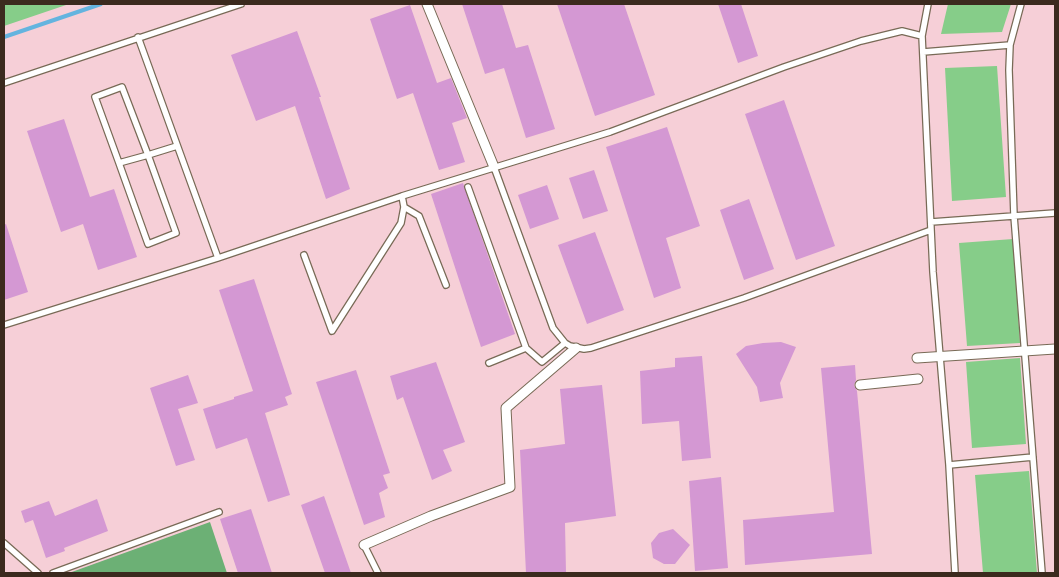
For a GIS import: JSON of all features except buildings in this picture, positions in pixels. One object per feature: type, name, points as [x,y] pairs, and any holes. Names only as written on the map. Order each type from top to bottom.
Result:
[{"type":"street","points":[[427,4],[494,167]]},
{"type":"street","points":[[364,545],[431,516],[510,487],[506,408],[576,348]]},
{"type":"street","points":[[917,358],[1055,349]]},
{"type":"street","points":[[860,385],[918,379]]},
{"type":"lane","points":[[4,83],[241,4]]},
{"type":"lane","points":[[928,4],[922,36],[931,230],[949,465],[955,573]]},
{"type":"lane","points":[[1021,4],[1010,45],[1009,70],[1014,216],[1042,573]]},
{"type":"lane","points":[[4,325],[218,258],[402,196],[610,132],[784,67],[867,39],[902,31],[922,36]]},
{"type":"lane","points":[[138,37],[218,258]]},
{"type":"lane","points":[[923,52],[1010,45]]},
{"type":"lane","points":[[122,87],[176,234],[148,244],[119,164],[94,97],[122,87]]},
{"type":"lane","points":[[119,164],[177,146]]},
{"type":"lane","points":[[494,167],[553,328],[565,343],[576,348],[591,348],[735,301],[931,230]]},
{"type":"lane","points":[[468,187],[526,348],[542,362],[565,343]]},
{"type":"lane","points":[[304,255],[332,331],[401,222],[404,207],[402,196]]},
{"type":"lane","points":[[404,207],[419,216],[446,285]]},
{"type":"lane","points":[[931,222],[1055,213]]},
{"type":"lane","points":[[489,363],[526,348]]},
{"type":"lane","points":[[949,465],[1033,457]]},
{"type":"lane","points":[[53,573],[219,512]]},
{"type":"lane","points":[[4,543],[38,573]]},
{"type":"lane","points":[[364,545],[378,573]]},
{"type":"shaded area","points":[[4,4],[1055,4],[1055,573],[4,573]]},
{"type":"green space","points":[[4,4],[69,4],[4,26]]},
{"type":"green space","points":[[948,4],[1011,4],[1002,32],[941,34]]},
{"type":"green space","points":[[997,66],[1006,197],[952,201],[945,68]]},
{"type":"green space","points":[[1013,239],[1020,343],[967,346],[959,243]]},
{"type":"green space","points":[[1020,358],[1026,444],[972,448],[966,362]]},
{"type":"green space","points":[[1029,471],[1037,573],[983,573],[975,475]]},
{"type":"green space","points":[[210,522],[227,573],[69,573]]},
{"type":"waterway","points":[[4,37],[101,4]]}]
